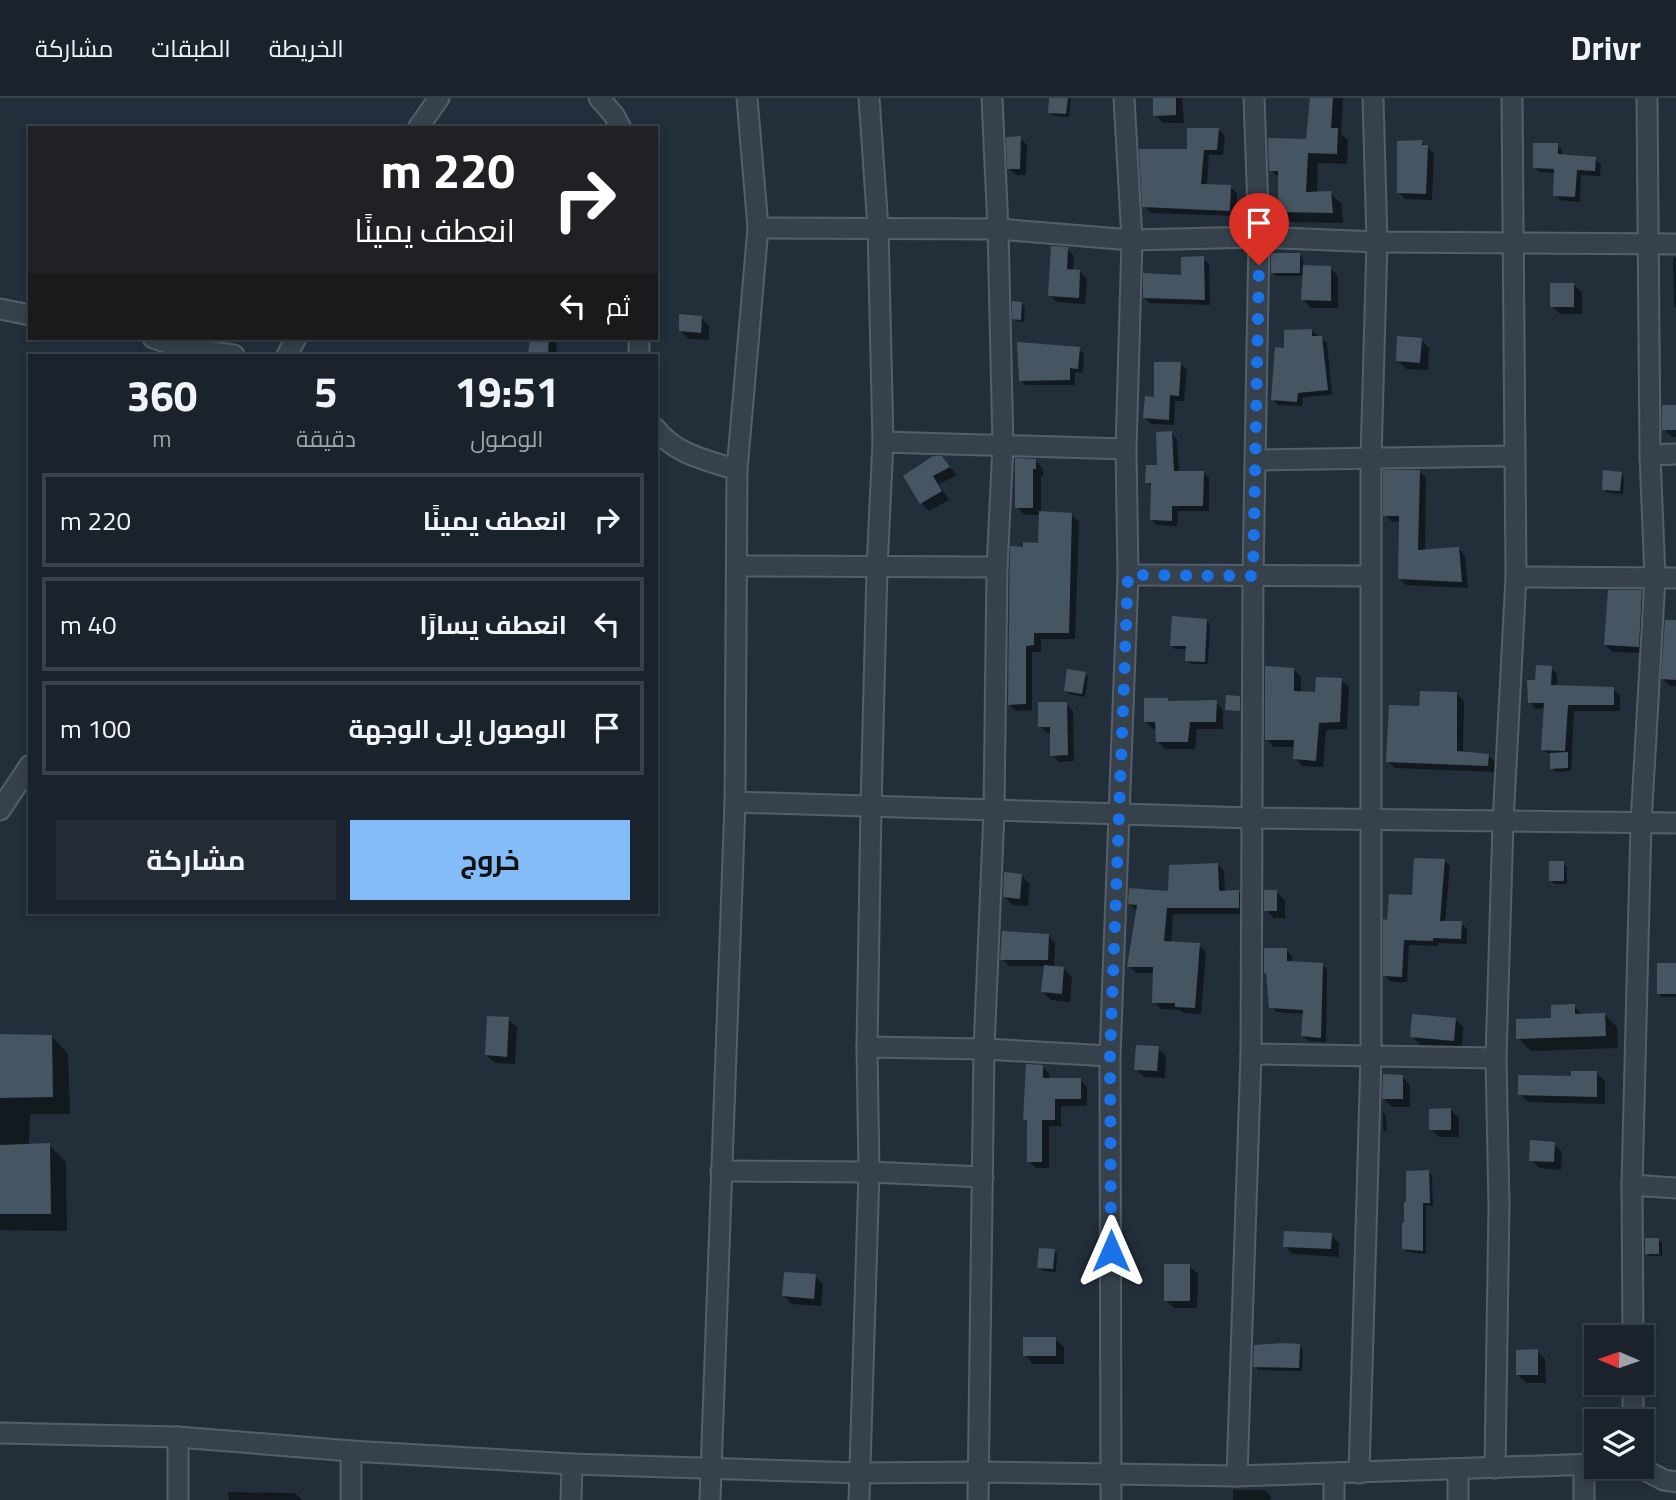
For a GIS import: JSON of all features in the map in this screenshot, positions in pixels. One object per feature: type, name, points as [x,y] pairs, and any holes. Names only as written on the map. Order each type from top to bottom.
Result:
[{"type":"street","points":[[419,126],[439,98]]},
{"type":"street","points":[[599,98],[620,126]]},
{"type":"street","points":[[710,1500],[734,802],[737,470],[758,228],[747,98]]},
{"type":"street","points":[[859,1500],[869,1172],[867,1047],[871,807],[883,442],[878,228],[869,98]]},
{"type":"street","points":[[978,1500],[984,1049],[994,812],[997,567],[1003,446],[992,98]]},
{"type":"street","points":[[1111,1500],[1110,1056],[1128,575],[1126,449],[1132,240],[1124,98]]},
{"type":"street","points":[[1237,1476],[1251,1054],[1253,576],[1259,237],[1254,98]]},
{"type":"street","points":[[1359,1473],[1371,1057],[1371,459],[1377,242],[1373,98]]},
{"type":"street","points":[[1495,1468],[1499,1205],[1496,1058],[1503,823],[1516,577],[1512,98]]},
{"type":"street","points":[[1633,1325],[1632,1185],[1642,822],[1655,578],[1650,454],[1647,98]]},
{"type":"street","points":[[758,228],[998,229],[1132,240],[1259,237],[1377,242],[1676,244]]},
{"type":"street","points":[[0,309],[28,315]]},
{"type":"street","points":[[159,340],[182,348],[227,354]]},
{"type":"street","points":[[658,431],[666,441],[684,453],[737,470]]},
{"type":"street","points":[[883,442],[1126,449]]},
{"type":"street","points":[[1650,454],[1676,454]]},
{"type":"street","points":[[1257,460],[1513,456]]},
{"type":"street","points":[[738,566],[997,567]]},
{"type":"street","points":[[1128,575],[1371,576]]},
{"type":"street","points":[[1516,577],[1676,578]]},
{"type":"street","points":[[0,810],[28,768]]},
{"type":"street","points":[[734,802],[1251,818],[1676,823]]},
{"type":"street","points":[[867,1047],[984,1049],[1110,1056]]},
{"type":"street","points":[[1251,1054],[1496,1058]]},
{"type":"street","points":[[721,1171],[869,1172],[983,1177]]},
{"type":"street","points":[[1632,1185],[1676,1188]]},
{"type":"street","points":[[0,1433],[178,1437],[351,1451],[572,1464],[860,1473],[1237,1476],[1584,1464]]},
{"type":"street","points":[[178,1437],[178,1500]]},
{"type":"street","points":[[351,1451],[351,1500]]},
{"type":"street","points":[[571,1500],[572,1464]]},
{"type":"street","points":[[1458,1469],[1458,1500]]},
{"type":"street","points":[[1334,1474],[1334,1500]]},
{"type":"street","points":[[1654,1475],[1676,1482]]},
{"type":"street","points":[[1584,1500],[1588,1479]]},
{"type":"building","points":[[1049,98],[1068,98],[1066,114],[1048,113]]},
{"type":"building","points":[[1153,98],[1176,98],[1176,115],[1153,116]]},
{"type":"building","points":[[1310,98],[1333,98],[1331,128],[1338,128],[1337,154],[1308,153],[1306,192],[1331,191],[1333,213],[1278,212],[1278,171],[1269,171],[1268,138],[1306,139]]},
{"type":"building","points":[[1187,128],[1219,128],[1217,150],[1204,150],[1201,184],[1231,185],[1230,211],[1142,207],[1139,149],[1187,149]]},
{"type":"building","points":[[1021,136],[1020,169],[1007,169],[1006,137]]},
{"type":"building","points":[[1422,140],[1422,145],[1428,145],[1426,194],[1397,193],[1397,141]]},
{"type":"building","points":[[1533,143],[1558,143],[1558,154],[1596,157],[1595,171],[1577,170],[1575,197],[1553,196],[1554,169],[1533,168]]},
{"type":"building","points":[[1051,246],[1068,247],[1067,269],[1080,270],[1079,298],[1048,296]]},
{"type":"building","points":[[1271,253],[1300,253],[1300,273],[1271,273]]},
{"type":"building","points":[[1204,256],[1205,300],[1143,298],[1143,273],[1181,275],[1181,257]]},
{"type":"building","points":[[1303,265],[1331,266],[1331,301],[1301,300]]},
{"type":"building","points":[[1550,283],[1574,283],[1574,307],[1550,307]]},
{"type":"building","points":[[1012,301],[1022,302],[1021,320],[1012,319]]},
{"type":"building","points":[[679,314],[702,316],[701,333],[679,331]]},
{"type":"building","points":[[1312,329],[1312,336],[1322,336],[1328,390],[1298,393],[1297,402],[1271,400],[1275,347],[1284,348],[1284,330]]},
{"type":"building","points":[[1397,336],[1422,338],[1420,363],[1396,361]]},
{"type":"building","points":[[530,340],[549,340],[548,354],[528,354]]},
{"type":"building","points":[[1017,342],[1080,347],[1078,369],[1070,368],[1070,380],[1019,381]]},
{"type":"building","points":[[1154,362],[1181,362],[1179,396],[1170,395],[1169,420],[1143,418],[1145,396],[1154,397]]},
{"type":"building","points":[[1662,405],[1676,405],[1676,430],[1662,430]]},
{"type":"building","points":[[1172,431],[1174,471],[1204,471],[1203,506],[1172,506],[1172,521],[1150,520],[1151,483],[1145,483],[1146,465],[1157,465],[1156,432]]},
{"type":"building","points":[[933,456],[942,456],[950,467],[933,476],[942,491],[920,504],[903,476]]},
{"type":"building","points":[[1015,458],[1036,459],[1036,469],[1033,469],[1033,508],[1015,508]]},
{"type":"building","points":[[1383,470],[1420,470],[1418,550],[1459,547],[1462,582],[1398,579],[1399,516],[1383,516]]},
{"type":"building","points":[[1603,470],[1622,472],[1620,491],[1602,490]]},
{"type":"building","points":[[1039,511],[1072,513],[1069,633],[1034,633],[1034,645],[1026,646],[1026,704],[1008,705],[1010,546],[1023,547],[1023,542],[1038,543]]},
{"type":"building","points":[[1608,590],[1642,590],[1639,647],[1604,645]]},
{"type":"building","points":[[1172,616],[1207,619],[1205,662],[1185,661],[1186,646],[1170,646]]},
{"type":"building","points":[[1665,620],[1676,620],[1676,680],[1661,679]]},
{"type":"building","points":[[1536,665],[1552,666],[1551,685],[1614,687],[1614,705],[1568,705],[1565,751],[1541,750],[1544,703],[1528,703],[1527,680],[1535,680]]},
{"type":"building","points":[[1265,666],[1294,668],[1294,691],[1315,692],[1316,677],[1342,678],[1340,722],[1319,723],[1316,761],[1293,759],[1294,740],[1265,740]]},
{"type":"building","points":[[1067,669],[1086,672],[1082,694],[1064,691]]},
{"type":"building","points":[[1420,691],[1457,692],[1457,751],[1489,754],[1488,766],[1386,762],[1389,705],[1419,706]]},
{"type":"building","points":[[1226,695],[1240,696],[1240,711],[1225,710]]},
{"type":"building","points":[[1144,698],[1168,698],[1168,701],[1217,700],[1216,722],[1190,722],[1188,742],[1156,742],[1155,722],[1144,722]]},
{"type":"building","points":[[1038,702],[1067,702],[1068,755],[1050,756],[1050,727],[1038,727]]},
{"type":"building","points":[[1568,752],[1568,768],[1550,769],[1550,753]]},
{"type":"building","points":[[1414,858],[1445,859],[1440,921],[1462,921],[1461,939],[1404,940],[1402,977],[1383,976],[1383,919],[1387,920],[1389,894],[1412,895]]},
{"type":"building","points":[[1549,861],[1564,861],[1564,881],[1549,881]]},
{"type":"building","points":[[1218,863],[1219,889],[1239,890],[1239,908],[1167,908],[1164,941],[1200,943],[1195,1008],[1175,1007],[1175,1003],[1152,1003],[1153,967],[1127,967],[1137,905],[1128,904],[1129,888],[1168,891],[1169,865]]},
{"type":"building","points":[[1004,872],[1022,874],[1020,899],[1003,897]]},
{"type":"building","points":[[1264,890],[1277,890],[1277,911],[1264,911]]},
{"type":"building","points":[[1002,931],[1049,934],[1048,960],[1000,960]]},
{"type":"building","points":[[1264,948],[1287,948],[1287,961],[1323,963],[1321,1038],[1301,1036],[1303,1010],[1269,1008]]},
{"type":"building","points":[[1657,963],[1676,963],[1676,994],[1657,994]]},
{"type":"building","points":[[1044,965],[1064,967],[1062,994],[1041,992]]},
{"type":"building","points":[[1575,1004],[1575,1014],[1605,1013],[1606,1036],[1516,1039],[1516,1019],[1551,1018],[1551,1005]]},
{"type":"building","points":[[1412,1014],[1456,1018],[1454,1041],[1410,1037]]},
{"type":"building","points":[[487,1016],[509,1017],[507,1057],[485,1055]]},
{"type":"building","points":[[0,1034],[52,1035],[53,1097],[0,1098]]},
{"type":"building","points":[[1136,1045],[1159,1046],[1157,1071],[1134,1070]]},
{"type":"building","points":[[1026,1064],[1043,1065],[1043,1078],[1081,1078],[1081,1099],[1055,1099],[1055,1120],[1042,1120],[1042,1162],[1027,1162],[1027,1120],[1023,1120]]},
{"type":"building","points":[[1571,1071],[1597,1071],[1597,1097],[1518,1095],[1518,1075],[1571,1076]]},
{"type":"building","points":[[1383,1074],[1403,1075],[1403,1099],[1382,1099]]},
{"type":"building","points":[[1451,1108],[1451,1130],[1429,1130],[1429,1109]]},
{"type":"building","points":[[1530,1140],[1555,1142],[1554,1162],[1529,1161]]},
{"type":"building","points":[[50,1143],[51,1214],[0,1214],[0,1145]]},
{"type":"building","points":[[1429,1170],[1430,1203],[1423,1203],[1423,1251],[1402,1249],[1406,1171]]},
{"type":"building","points":[[1284,1231],[1332,1233],[1331,1249],[1283,1247]]},
{"type":"building","points":[[1645,1238],[1659,1238],[1659,1254],[1645,1254]]},
{"type":"building","points":[[1039,1248],[1055,1249],[1053,1269],[1037,1268]]},
{"type":"building","points":[[1164,1264],[1190,1264],[1190,1301],[1164,1301]]},
{"type":"building","points":[[784,1272],[816,1274],[814,1299],[782,1296]]},
{"type":"building","points":[[1023,1337],[1056,1337],[1056,1356],[1023,1356]]},
{"type":"building","points":[[1300,1344],[1299,1368],[1253,1367],[1254,1345]]},
{"type":"building","points":[[1538,1349],[1538,1375],[1516,1375],[1516,1350]]},
{"type":"route","points":[[1111,1251],[1110,1056],[1128,575],[1253,576],[1259,265]]}]
